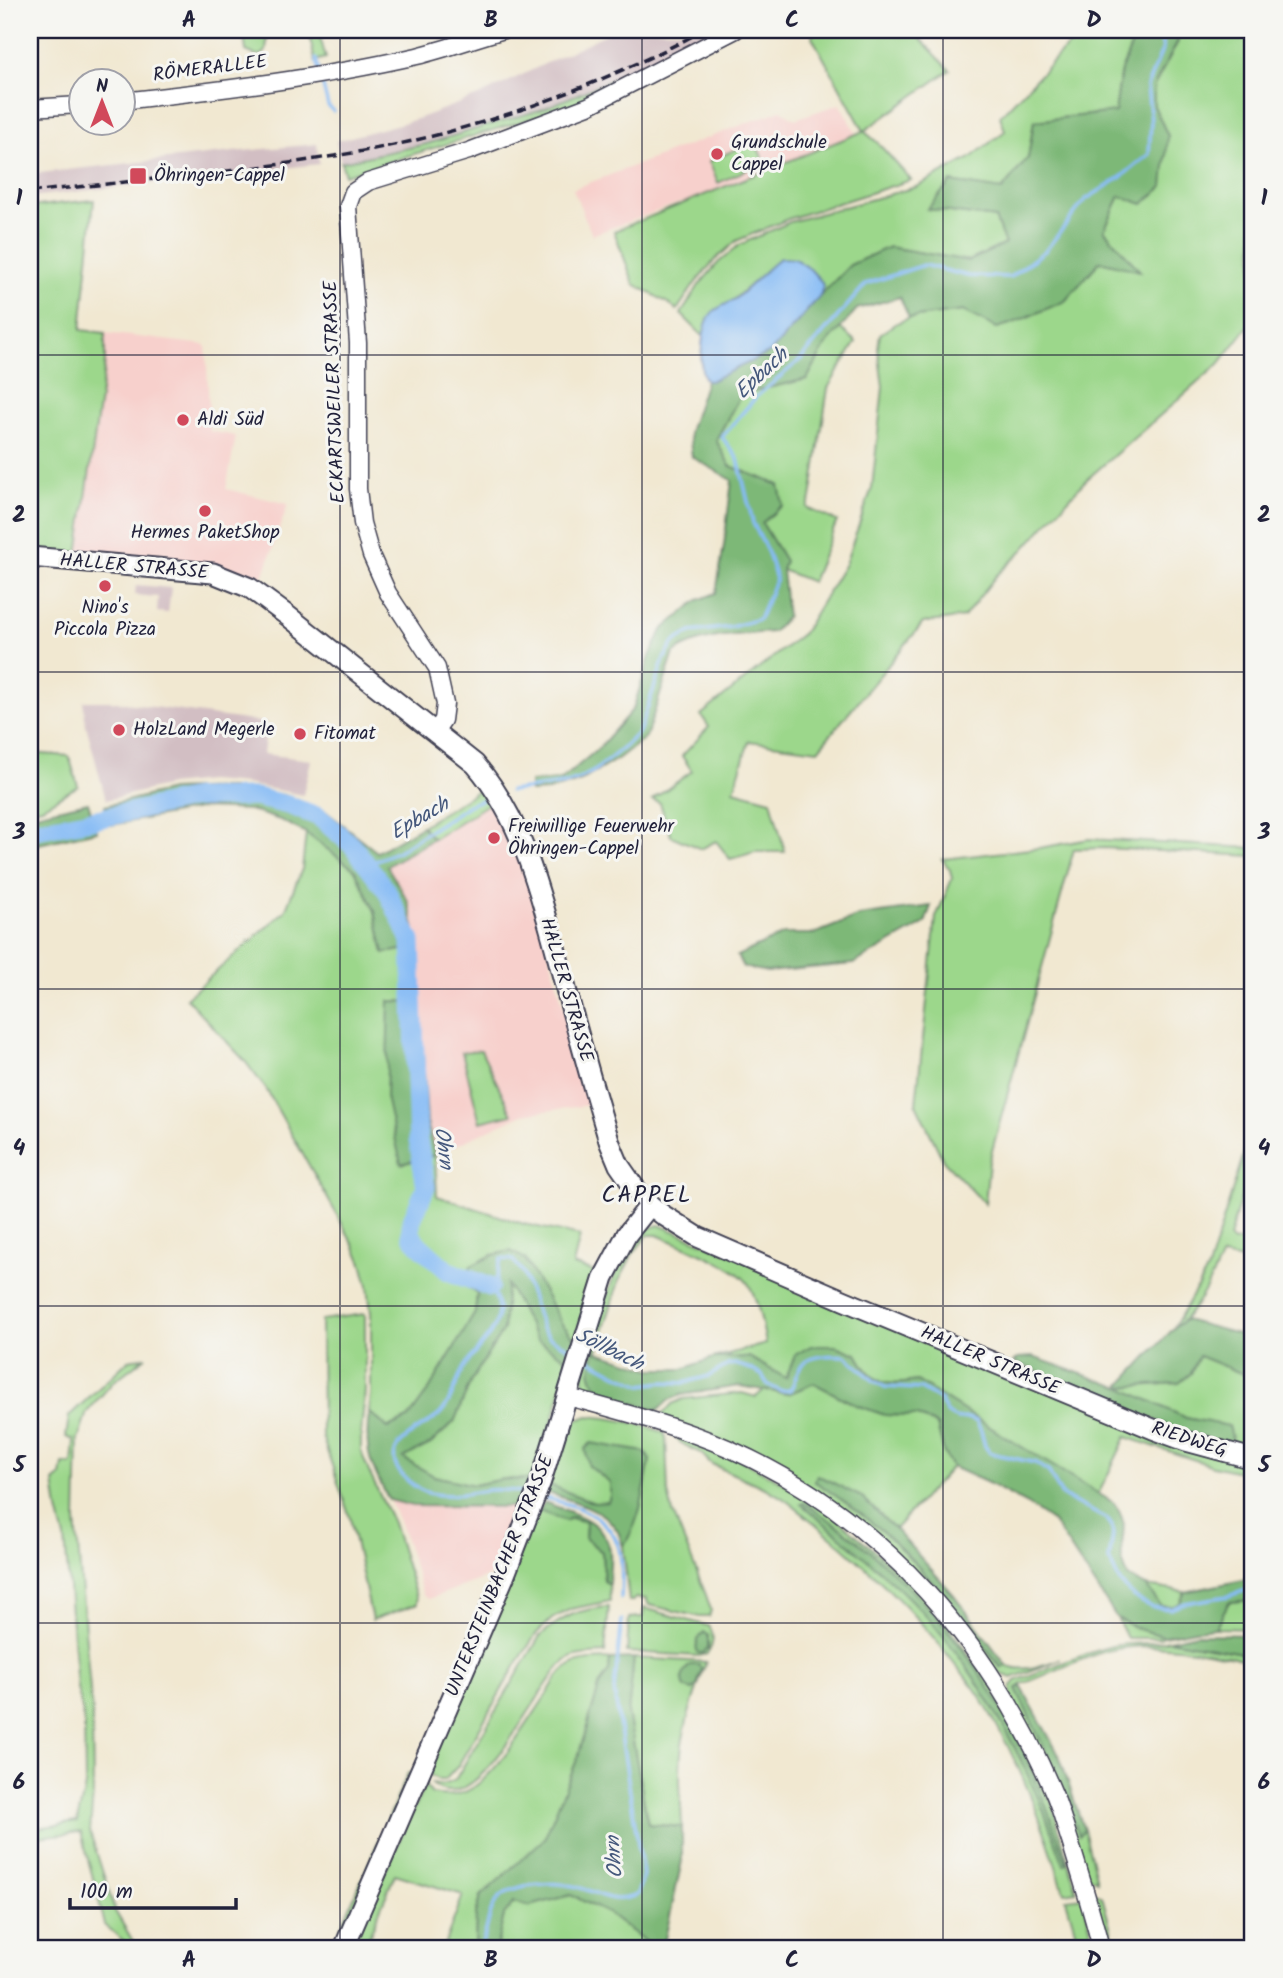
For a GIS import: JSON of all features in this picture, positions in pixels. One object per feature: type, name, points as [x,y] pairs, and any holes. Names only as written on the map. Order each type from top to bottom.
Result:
[{"type":"main road","name":"HALLER STRASSE","points":[[30,557],[212,573],[250,588],[475,764],[499,795],[527,857],[608,1141],[619,1165],[650,1205],[698,1237],[1126,1418]]},
{"type":"main road","name":"UNTERSTEINBACHER STRASSE","points":[[344,1948],[504,1577],[541,1481],[604,1277],[627,1234],[650,1205]]},
{"type":"main road","name":"RIEDWEG","points":[[1126,1418],[1186,1441],[1253,1459]]},
{"type":"street","name":"RÖMERALLEE","points":[[136,99],[264,85],[326,74],[418,55],[504,30]]},
{"type":"street","name":"ECKARTSWEILER STRASSE","points":[[434,733],[445,712],[437,668],[388,593],[371,555],[362,523],[358,489],[358,343],[348,219],[351,196],[359,186],[368,182],[469,151],[588,106],[736,30]]},
{"type":"street","points":[[30,108],[66,107]]},
{"type":"street","points":[[568,1397],[669,1425],[730,1449],[794,1482],[835,1509],[925,1588],[967,1639],[999,1686],[1028,1737],[1056,1798],[1101,1948]]},
{"type":"shaded area","points":[[614,30],[712,30],[626,74],[540,110],[427,144],[341,162],[336,141],[414,120],[481,95]]},
{"type":"shaded area","name":"Grundschule Cappel","points":[[840,104],[886,186],[792,217],[703,253],[682,202],[592,235],[573,189],[781,110],[795,119]]},
{"type":"shaded area","points":[[317,144],[319,164],[30,197],[30,174]]},
{"type":"shaded area","points":[[105,333],[206,345],[210,431],[236,436],[226,489],[288,504],[264,574],[252,584],[78,555],[105,362]]},
{"type":"shaded area","points":[[136,585],[171,588],[168,613],[157,612],[158,597],[135,595]]},
{"type":"shaded area","name":"HolzLand Megerle","points":[[83,701],[111,701],[267,723],[263,754],[311,760],[303,795],[246,784],[209,781],[170,785],[106,800],[86,725]]},
{"type":"shaded area","points":[[493,801],[526,868],[590,1105],[523,1114],[435,1155],[427,1122],[419,947],[408,901],[387,866]]},
{"type":"shaded area","points":[[389,1500],[414,1506],[525,1507],[500,1572],[429,1599],[423,1595],[400,1523]]},
{"type":"green space","points":[[249,30],[268,30],[266,51],[262,55],[246,51],[244,36]]},
{"type":"green space","points":[[308,30],[318,30],[326,58],[315,61]]},
{"type":"green space","points":[[712,30],[722,30],[631,78],[565,108],[345,175],[341,162],[427,144],[540,110],[626,74]]},
{"type":"green space","points":[[815,30],[912,30],[950,70],[864,131],[812,37]]},
{"type":"green space","points":[[1083,30],[1138,30],[1120,74],[1116,112],[1034,121],[1028,158],[1002,190],[951,182],[928,209],[995,218],[1005,244],[969,261],[889,247],[850,265],[820,296],[823,285],[810,269],[795,259],[780,258],[732,301],[713,312],[703,336],[681,314],[699,285],[718,263],[739,245],[790,222],[916,187],[969,159],[1005,131],[1000,116]]},
{"type":"green space","points":[[1138,30],[1174,30],[1178,41],[1154,86],[1154,106],[1168,136],[1163,187],[1143,204],[1120,196],[1104,230],[1140,271],[1100,261],[1065,301],[997,328],[963,311],[909,318],[900,297],[857,309],[825,346],[807,379],[741,394],[716,440],[730,466],[779,485],[783,505],[762,523],[785,561],[782,570],[787,617],[773,632],[709,639],[674,653],[646,737],[619,758],[579,782],[548,791],[530,792],[530,782],[561,780],[599,748],[633,709],[650,656],[662,630],[698,600],[716,593],[732,480],[692,457],[689,432],[706,381],[771,352],[850,265],[889,247],[969,261],[1005,244],[995,218],[927,209],[951,182],[1002,190],[1028,158],[1034,121],[1115,112],[1121,70]]},
{"type":"green space","points":[[1174,30],[1253,30],[1253,320],[1219,364],[1085,481],[996,576],[964,617],[923,623],[818,750],[749,741],[734,790],[771,800],[785,852],[755,852],[730,859],[716,841],[701,849],[671,836],[660,803],[652,800],[692,771],[682,756],[709,727],[701,715],[803,633],[845,564],[872,488],[883,387],[878,348],[880,334],[909,318],[963,311],[997,328],[1065,301],[1100,261],[1139,270],[1104,230],[1120,196],[1168,136],[1154,106],[1154,86],[1178,42]]},
{"type":"green space","points":[[864,131],[911,180],[788,219],[736,241],[696,282],[677,310],[634,284],[614,231]]},
{"type":"green space","points":[[755,141],[764,162],[718,183],[709,161]]},
{"type":"green space","points":[[94,200],[81,330],[105,333],[105,362],[78,555],[30,550],[30,207]]},
{"type":"green space","points":[[840,328],[856,342],[828,388],[811,498],[807,508],[837,521],[812,582],[782,570],[785,561],[762,523],[779,485],[730,466],[716,440],[741,394],[807,379],[825,346]]},
{"type":"green space","points":[[30,753],[69,756],[78,786],[42,807],[30,809]]},
{"type":"green space","points":[[485,786],[493,801],[433,839],[422,826]]},
{"type":"green space","points":[[230,788],[284,795],[325,811],[377,852],[422,826],[433,839],[387,866],[408,901],[419,947],[384,953],[375,911],[355,870],[306,833],[280,820],[249,810],[204,808],[110,825],[105,806],[171,790]]},
{"type":"green space","points":[[88,802],[97,831],[30,846],[30,815]]},
{"type":"green space","points":[[306,833],[355,870],[375,911],[384,953],[419,947],[420,1002],[389,1001],[401,1164],[435,1155],[437,1196],[524,1224],[580,1236],[573,1265],[597,1273],[575,1339],[562,1325],[525,1259],[511,1251],[492,1255],[471,1266],[477,1294],[475,1313],[429,1390],[408,1419],[388,1428],[369,1412],[371,1313],[368,1286],[354,1245],[266,1089],[244,1060],[186,998],[285,911],[302,869]]},
{"type":"green space","points":[[1089,839],[1253,848],[1253,856],[1104,848],[1074,849],[989,1162],[985,1204],[943,1160],[916,1104],[936,917],[952,879],[950,870],[942,859],[1039,848]]},
{"type":"green space","points":[[931,906],[925,923],[853,964],[767,972],[743,967],[737,956],[784,934],[814,934],[859,916]]},
{"type":"green space","points":[[389,1001],[420,1002],[427,1122],[435,1155],[401,1164],[386,1097]]},
{"type":"green space","points":[[481,1050],[512,1114],[480,1122],[462,1052]]},
{"type":"green space","points":[[1253,1124],[1253,1156],[1229,1238],[1233,1242],[1253,1239],[1253,1262],[1222,1256],[1196,1305],[1173,1329],[1208,1269]]},
{"type":"green space","points":[[659,1225],[1253,1464],[1253,1475],[1213,1466],[1126,1437],[1098,1495],[917,1381],[896,1384],[874,1378],[857,1354],[789,1371],[786,1379],[749,1357],[713,1358],[766,1344],[760,1314],[749,1285],[733,1270],[708,1256],[657,1235],[648,1235],[632,1255],[619,1281],[590,1372],[604,1393],[658,1410],[653,1413],[604,1398],[589,1390],[583,1377],[601,1314],[619,1266],[631,1246],[644,1232]]},
{"type":"green space","points":[[511,1251],[525,1259],[562,1324],[575,1339],[570,1361],[537,1340],[507,1284],[503,1330],[471,1381],[454,1422],[430,1444],[403,1458],[434,1476],[474,1485],[503,1479],[535,1480],[525,1507],[413,1506],[389,1500],[370,1458],[367,1438],[369,1412],[388,1428],[408,1419],[429,1390],[475,1313],[477,1294],[464,1285],[471,1266],[493,1255]]},
{"type":"green space","points":[[506,1282],[537,1339],[570,1361],[535,1480],[503,1479],[474,1485],[434,1476],[402,1458],[431,1444],[454,1422],[471,1381],[503,1330]]},
{"type":"green space","points":[[365,1314],[365,1391],[361,1451],[393,1523],[417,1600],[417,1604],[372,1620],[350,1518],[322,1436],[321,1320]]},
{"type":"green space","points":[[1185,1320],[1253,1338],[1253,1378],[1199,1356],[1191,1373],[1179,1383],[1120,1387],[1186,1418],[1229,1426],[1234,1445],[1184,1432],[1014,1362],[1018,1358],[1033,1357],[1119,1387],[1173,1329]]},
{"type":"green space","points":[[811,1346],[836,1346],[857,1354],[874,1378],[880,1381],[895,1384],[917,1381],[1114,1503],[1124,1526],[1122,1560],[1128,1577],[1146,1586],[1161,1606],[1179,1604],[1185,1592],[1253,1578],[1253,1600],[1229,1602],[1215,1628],[1164,1636],[1138,1629],[1117,1618],[1053,1522],[1027,1504],[952,1467],[944,1453],[937,1425],[917,1416],[885,1415],[856,1405],[814,1383],[788,1394],[739,1386],[681,1395],[669,1400],[658,1410],[609,1394],[594,1382],[591,1374],[595,1351],[651,1369],[683,1369],[713,1358],[749,1357],[786,1378],[795,1355]]},
{"type":"green space","points":[[1199,1356],[1253,1378],[1253,1450],[1234,1445],[1229,1426],[1186,1418],[1119,1387],[1179,1383],[1191,1373]]},
{"type":"green space","points":[[146,1357],[113,1382],[87,1412],[78,1439],[76,1521],[92,1714],[93,1793],[90,1832],[115,1911],[137,1948],[132,1948],[105,1925],[81,1832],[30,1838],[30,1829],[77,1822],[85,1786],[84,1719],[77,1688],[65,1538],[54,1482],[61,1476],[63,1464],[72,1464],[74,1440],[66,1437],[69,1416],[129,1360]]},
{"type":"green space","points":[[814,1383],[856,1405],[885,1415],[917,1416],[937,1425],[944,1453],[952,1467],[895,1529],[860,1496],[814,1481],[877,1527],[910,1558],[1001,1668],[1006,1665],[1026,1668],[1061,1659],[1012,1678],[998,1673],[838,1506],[661,1416],[672,1404],[683,1399],[742,1393],[756,1397],[764,1390],[788,1394]]},
{"type":"green space","points":[[588,1416],[626,1421],[663,1432],[666,1437],[668,1493],[673,1513],[711,1610],[709,1617],[649,1605],[646,1599],[635,1598],[629,1601],[623,1546],[637,1516],[650,1460],[589,1466],[610,1483],[608,1503],[594,1503],[545,1484],[564,1432],[577,1420]]},
{"type":"green space","points":[[674,1436],[728,1453],[793,1488],[832,1514],[923,1593],[995,1689],[1051,1802],[1077,1891],[1064,1893],[1029,1793],[994,1721],[972,1685],[919,1620],[858,1560],[783,1498],[712,1464],[700,1453],[680,1442]]},
{"type":"green space","points":[[591,1443],[645,1452],[650,1460],[638,1516],[623,1546],[617,1530],[603,1515],[585,1505],[545,1492],[548,1484],[594,1503],[608,1502],[610,1483],[589,1466],[585,1449]]},
{"type":"green space","points":[[817,1475],[860,1496],[895,1529],[954,1595],[1006,1665],[1002,1668],[910,1558],[877,1527],[814,1481]]},
{"type":"green space","points":[[544,1502],[575,1513],[601,1531],[610,1551],[609,1584],[604,1581],[602,1552],[585,1538],[586,1522],[571,1517],[566,1521],[539,1511]]},
{"type":"green space","points":[[803,1502],[869,1550],[928,1608],[955,1639],[1001,1708],[1020,1744],[1067,1863],[1064,1865],[1026,1770],[976,1680],[935,1626],[904,1593],[801,1504]]},
{"type":"green space","points":[[536,1510],[586,1522],[585,1538],[602,1552],[604,1581],[609,1584],[610,1601],[571,1609],[553,1618],[537,1633],[458,1766],[445,1780],[439,1780],[427,1773]]},
{"type":"green space","points":[[1146,1586],[1185,1592],[1180,1604],[1161,1606]]},
{"type":"green space","points":[[1253,1600],[1253,1629],[1215,1628],[1229,1602]]},
{"type":"green space","points":[[609,1607],[605,1653],[568,1659],[487,1769],[468,1785],[449,1791],[431,1783],[444,1784],[455,1780],[540,1636],[572,1615]]},
{"type":"green space","points":[[644,1608],[709,1626],[713,1637],[707,1654],[699,1656],[627,1652],[629,1618],[643,1617]]},
{"type":"green space","points":[[1117,1618],[1138,1629],[1164,1636],[1127,1638]]},
{"type":"green space","points":[[704,1632],[708,1635],[708,1649],[698,1653],[697,1642]]},
{"type":"green space","points":[[1197,1634],[1253,1635],[1253,1655],[1169,1640]]},
{"type":"green space","points":[[1169,1640],[1253,1655],[1253,1661],[1180,1648],[1124,1648],[1074,1662],[1021,1685],[1017,1690],[1079,1834],[1084,1830],[1097,1880],[1086,1875],[1011,1694],[1011,1687],[1016,1681],[1116,1645]]},
{"type":"green space","points":[[634,1658],[706,1662],[682,1745],[682,1827],[648,1824],[628,1713]]},
{"type":"green space","points":[[634,1658],[628,1713],[648,1824],[682,1827],[682,1861],[663,1948],[654,1948],[608,1913],[571,1895],[530,1906],[514,1902],[504,1915],[494,1948],[475,1948],[476,1914],[481,1896],[544,1839],[577,1760],[600,1684],[609,1671],[610,1659]]},
{"type":"green space","points":[[610,1659],[609,1671],[600,1684],[577,1760],[544,1840],[481,1896],[476,1914],[475,1948],[443,1948],[463,1895],[395,1874],[364,1948],[350,1948],[426,1782],[426,1787],[432,1794],[438,1795],[459,1794],[474,1787],[503,1758],[564,1670],[581,1661]]},
{"type":"green space","points":[[690,1665],[699,1665],[702,1669],[693,1690],[685,1688],[683,1681],[683,1675]]},
{"type":"green space","points":[[1021,1686],[1059,1755],[1084,1830],[1079,1835],[1050,1761],[1016,1690]]},
{"type":"green space","points":[[408,1773],[338,1948],[332,1948]]},
{"type":"green space","points":[[1093,1893],[1102,1896],[1116,1948],[1107,1948]]},
{"type":"green space","points":[[571,1895],[608,1913],[654,1948],[494,1948],[504,1915],[514,1902],[530,1906]]},
{"type":"green space","points":[[1082,1897],[1096,1948],[1080,1948],[1066,1899]]},
{"type":"water","points":[[780,258],[795,259],[810,269],[823,286],[820,296],[771,352],[706,381],[701,358],[703,336],[709,319],[714,311],[735,299]]},
{"type":"waterway","name":"Epbach","points":[[510,791],[565,784],[594,771],[639,732],[664,659],[674,642],[691,632],[731,627],[759,619],[776,579],[768,553],[753,523],[738,459],[722,437],[756,397],[800,360],[866,284],[924,265],[968,276],[1010,277],[1046,250],[1085,200],[1121,177],[1149,154],[1151,121],[1147,86],[1163,48],[1159,30]]},
{"type":"waterway","points":[[316,59],[319,71]]},
{"type":"waterway","points":[[321,78],[328,106],[333,111]]},
{"type":"waterway","name":"Ohrn","points":[[30,831],[195,798],[255,797],[288,805],[319,817],[353,846],[387,891],[411,941],[418,1140],[426,1187],[411,1222],[411,1234],[418,1244],[448,1271],[490,1287]]},
{"type":"waterway","name":"Epbach","points":[[368,864],[398,851],[469,805],[486,798]]},
{"type":"waterway","name":"Ohrn","points":[[530,1494],[499,1490],[451,1495],[429,1493],[402,1475],[395,1461],[395,1452],[406,1438],[444,1410],[466,1364],[495,1325],[498,1310],[490,1287],[495,1284],[501,1259],[513,1260],[523,1272],[542,1328],[549,1337],[574,1351]]},
{"type":"waterway","name":"Söllbach","points":[[587,1358],[642,1385],[683,1383],[709,1376],[735,1364],[762,1375],[768,1385],[781,1391],[790,1390],[799,1369],[807,1360],[820,1356],[846,1356],[874,1381],[885,1387],[921,1389],[940,1400],[947,1413],[953,1417],[976,1421],[990,1453],[1036,1463],[1049,1472],[1061,1494],[1107,1519],[1112,1526],[1113,1535],[1109,1560],[1121,1584],[1138,1600],[1152,1607],[1171,1609],[1185,1603],[1228,1596],[1253,1588]]},
{"type":"waterway","name":"Ohrn","points":[[541,1497],[577,1507],[607,1527],[619,1548],[621,1598]]},
{"type":"waterway","name":"Ohrn","points":[[480,1948],[496,1902],[515,1889],[556,1883],[574,1886],[611,1899],[637,1895],[643,1875],[614,1690],[622,1620]]},
{"type":"railway","points":[[30,192],[267,166],[408,142],[485,121],[560,96],[633,65],[704,30]]},
{"type":"place","name":"Grundschule Cappel","points":[[717,154]]},
{"type":"place","name":"Öhringen-Cappel","points":[[138,176]]},
{"type":"place","name":"Aldi Süd","points":[[183,420]]},
{"type":"place","name":"Hermes PaketShop","points":[[205,511]]},
{"type":"place","name":"Nino's Piccola Pizza","points":[[105,586]]},
{"type":"place","name":"HolzLand Megerle","points":[[119,730]]},
{"type":"place","name":"Fitomat","points":[[300,734]]},
{"type":"place","name":"Freiwillige Feuerwehr Öhringen-Cappel","points":[[494,838]]},
{"type":"district","name":"CAPPEL","points":[[647,1196]]}]
